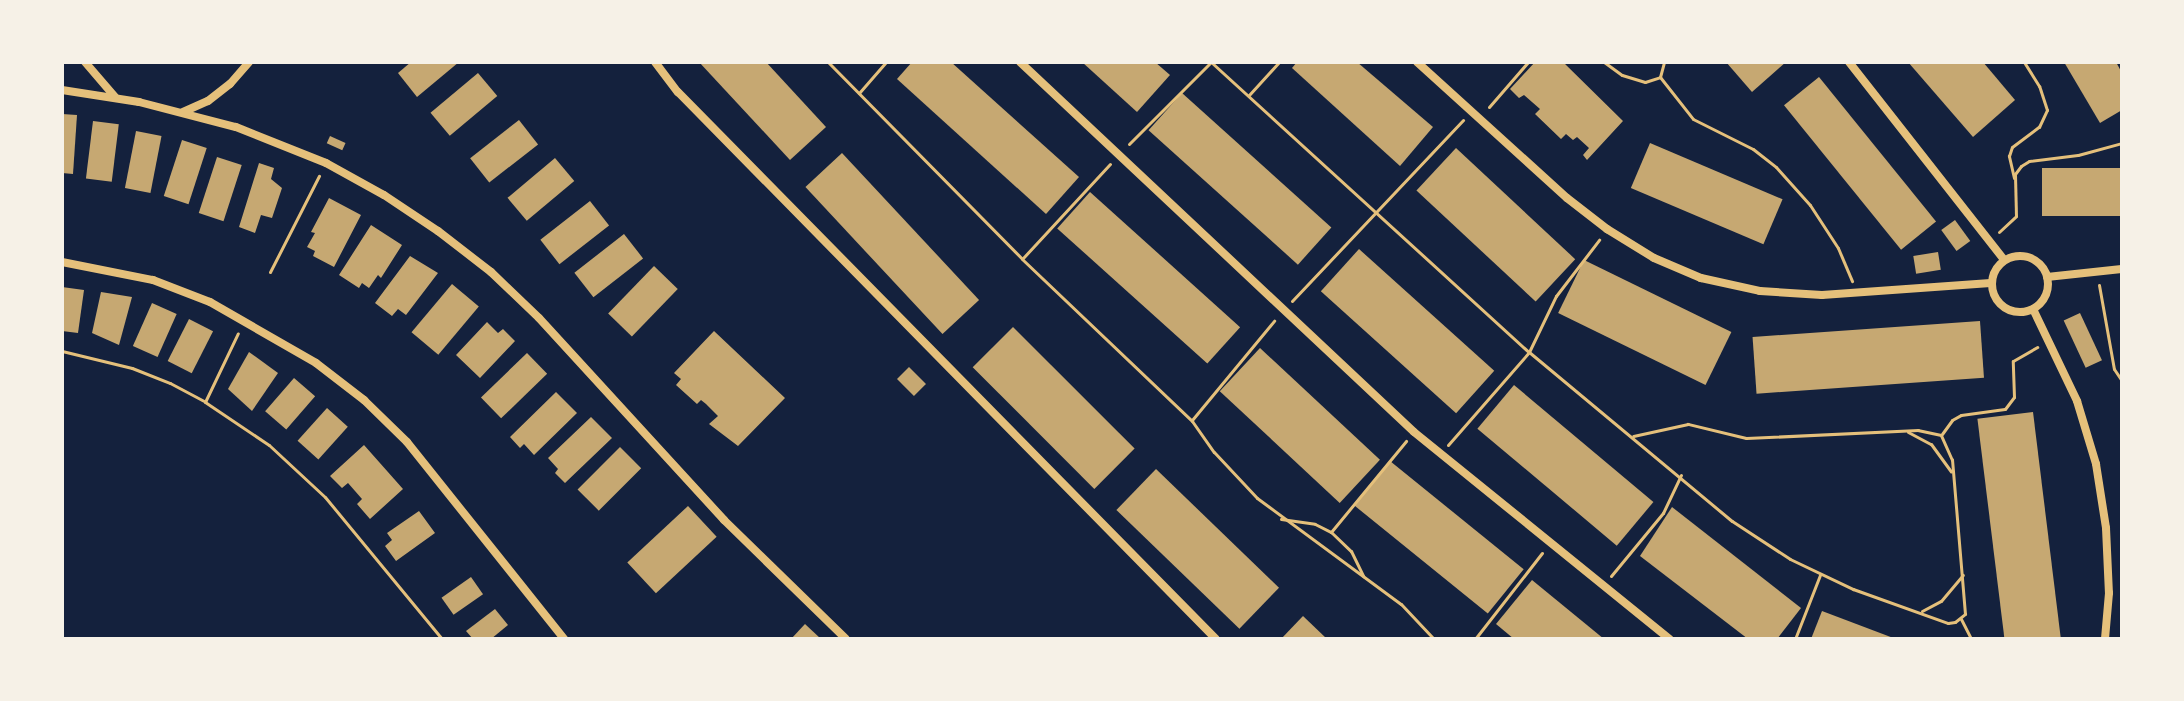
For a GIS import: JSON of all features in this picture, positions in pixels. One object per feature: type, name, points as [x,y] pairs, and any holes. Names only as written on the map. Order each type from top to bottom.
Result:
[{"type":"street","points":[[85,62],[115,98]]},
{"type":"street","points":[[182,112],[208,101],[230,84],[249,62]]},
{"type":"street","points":[[655,62],[678,92],[1216,639]]},
{"type":"street","points":[[1020,62],[1414,432],[1670,639]]},
{"type":"street","points":[[1417,62],[1607,229],[1654,258],[1701,278],[1760,291],[1859,295],[1991,283]]},
{"type":"street","points":[[1849,62],[2004,260]]},
{"type":"street","points":[[62,90],[182,112],[236,127],[326,163],[384,195],[491,272],[539,318],[724,520],[846,639]]},
{"type":"street","points":[[2025,256],[2035,260],[2047,277],[2046,295],[2033,309],[2014,312],[2005,308],[1993,293],[1991,283],[1993,274],[2004,260],[2025,256]]},
{"type":"street","points":[[62,262],[153,280],[210,302],[316,363],[364,400],[407,442],[564,639]]},
{"type":"street","points":[[2047,277],[2122,269]]},
{"type":"street","points":[[2033,309],[2051,341],[2077,401],[2096,464],[2106,528],[2109,593],[2105,639]]},
{"type":"path","points":[[828,62],[1022,259],[1192,421],[1235,476],[1281,519],[1401,604],[1434,639]]},
{"type":"path","points":[[859,93],[886,62]]},
{"type":"path","points":[[1211,62],[1529,352],[1760,541],[1820,575],[1948,623],[1961,619],[1966,608],[1950,451],[1941,435],[1930,431],[1906,431],[1746,438],[1688,424],[1633,436]]},
{"type":"path","points":[[1249,96],[1279,62]]},
{"type":"path","points":[[1479,119],[1528,62]]},
{"type":"path","points":[[1604,62],[1636,81],[1660,77]]},
{"type":"path","points":[[1660,77],[1664,62]]},
{"type":"path","points":[[2015,182],[2009,156],[2012,147],[2039,127],[2047,110],[2039,86],[2024,62]]},
{"type":"path","points":[[1660,77],[1693,119],[1753,149],[1776,167],[1817,216],[1838,248],[1859,295]]},
{"type":"path","points":[[1192,421],[1282,311],[1471,111]]},
{"type":"path","points":[[1989,237],[2009,227],[2016,216],[2015,174],[2029,161],[2078,155],[2122,143]]},
{"type":"path","points":[[270,272],[326,163]]},
{"type":"path","points":[[1440,454],[1529,352],[1556,296],[1607,229]]},
{"type":"path","points":[[2097,273],[2114,369],[2122,381]]},
{"type":"path","points":[[205,402],[244,321]]},
{"type":"path","points":[[1941,435],[1945,426],[1961,415],[2005,409],[2014,397],[2013,361],[2051,341]]},
{"type":"path","points":[[62,351],[132,368],[205,402],[269,445],[325,497],[442,639]]},
{"type":"path","points":[[1906,431],[1931,444],[1949,467],[1953,480]]},
{"type":"path","points":[[1331,532],[1414,432]]},
{"type":"path","points":[[1601,586],[1663,513],[1681,475]]},
{"type":"path","points":[[1281,519],[1315,524],[1331,532],[1351,551],[1363,576]]},
{"type":"path","points":[[1475,639],[1549,544]]},
{"type":"path","points":[[1795,639],[1820,575]]},
{"type":"path","points":[[1921,611],[1941,601],[1963,575]]},
{"type":"path","points":[[1961,619],[1971,639]]},
{"type":"building","points":[[411,62],[459,62],[417,97],[398,73]]},
{"type":"building","points":[[699,62],[766,62],[826,127],[790,160]]},
{"type":"building","points":[[912,62],[951,62],[1079,177],[1046,214],[897,79]]},
{"type":"building","points":[[1082,62],[1155,62],[1170,75],[1137,112]]},
{"type":"building","points":[[1297,62],[1357,62],[1433,127],[1400,166],[1292,68]]},
{"type":"building","points":[[1535,62],[1563,62],[1623,121],[1587,160],[1583,155],[1589,148],[1577,137],[1573,140],[1566,134],[1561,139],[1535,114],[1540,109],[1524,95],[1519,98],[1510,89]]},
{"type":"building","points":[[1726,62],[1786,62],[1752,92]]},
{"type":"building","points":[[1908,62],[1983,62],[2015,100],[1973,137]]},
{"type":"building","points":[[2064,62],[2116,62],[2122,73],[2122,110],[2100,123]]},
{"type":"building","points":[[478,73],[497,96],[450,136],[431,113]]},
{"type":"building","points":[[1819,77],[1936,222],[1901,250],[1784,105]]},
{"type":"building","points":[[1182,93],[1331,227],[1298,265],[1149,130]]},
{"type":"building","points":[[62,114],[77,115],[73,174],[62,173]]},
{"type":"building","points":[[519,120],[538,144],[489,183],[470,158]]},
{"type":"building","points":[[93,121],[119,124],[112,182],[86,179]]},
{"type":"building","points":[[136,131],[162,136],[150,193],[125,188]]},
{"type":"building","points":[[330,136],[346,143],[342,150],[327,143]]},
{"type":"building","points":[[182,140],[207,148],[188,204],[164,196]]},
{"type":"building","points":[[1650,143],[1783,199],[1763,244],[1631,188]]},
{"type":"building","points":[[1456,148],[1575,259],[1536,302],[1416,190]]},
{"type":"building","points":[[842,153],[979,300],[943,334],[805,187]]},
{"type":"building","points":[[217,157],[242,165],[223,221],[199,213]]},
{"type":"building","points":[[555,158],[574,181],[527,221],[508,198]]},
{"type":"building","points":[[259,163],[274,168],[271,179],[282,188],[272,218],[261,215],[255,233],[239,227]]},
{"type":"building","points":[[2042,168],[2122,168],[2122,216],[2042,216]]},
{"type":"building","points":[[1090,192],[1240,327],[1207,364],[1057,228]]},
{"type":"building","points":[[329,198],[361,215],[334,267],[313,256],[315,251],[307,247],[315,233],[311,232]]},
{"type":"building","points":[[590,201],[609,225],[559,264],[540,240]]},
{"type":"building","points":[[1955,220],[1970,241],[1957,251],[1941,230]]},
{"type":"building","points":[[371,225],[402,245],[381,278],[378,275],[369,288],[362,283],[359,288],[339,275]]},
{"type":"building","points":[[624,234],[643,258],[593,297],[574,273]]},
{"type":"building","points":[[1359,249],[1494,371],[1456,413],[1321,291]]},
{"type":"building","points":[[1938,252],[1941,270],[1916,274],[1913,256]]},
{"type":"building","points":[[410,256],[438,273],[406,315],[398,309],[392,316],[375,303]]},
{"type":"building","points":[[1584,260],[1731,332],[1706,385],[1558,313]]},
{"type":"building","points":[[654,266],[678,289],[632,336],[608,313]]},
{"type":"building","points":[[452,284],[479,306],[438,355],[412,332]]},
{"type":"building","points":[[62,287],[84,290],[78,333],[62,331]]},
{"type":"building","points":[[101,292],[132,297],[119,345],[92,333]]},
{"type":"building","points":[[152,303],[177,314],[158,357],[133,346]]},
{"type":"building","points":[[2080,313],[2102,360],[2086,368],[2064,321]]},
{"type":"building","points":[[189,319],[213,331],[192,373],[168,361]]},
{"type":"building","points":[[1980,321],[1984,378],[1757,394],[1753,337]]},
{"type":"building","points":[[487,322],[498,333],[503,329],[515,341],[480,378],[456,355]]},
{"type":"building","points":[[1013,327],[1135,449],[1094,489],[973,367]]},
{"type":"building","points":[[714,331],[785,398],[738,446],[709,424],[718,416],[706,404],[701,400],[697,404],[676,385],[681,379],[674,373]]},
{"type":"building","points":[[1260,348],[1380,460],[1340,503],[1220,391]]},
{"type":"building","points":[[249,352],[278,373],[252,411],[228,389]]},
{"type":"building","points":[[527,353],[547,374],[501,418],[481,397]]},
{"type":"building","points":[[909,367],[926,384],[914,396],[897,379]]},
{"type":"building","points":[[294,378],[315,396],[286,430],[265,411]]},
{"type":"building","points":[[1514,385],[1653,502],[1617,546],[1477,429]]},
{"type":"building","points":[[556,392],[577,413],[534,455],[524,444],[520,448],[510,437]]},
{"type":"building","points":[[327,408],[348,427],[318,459],[298,441]]},
{"type":"building","points":[[2033,412],[2061,639],[2004,639],[1977,419]]},
{"type":"building","points":[[591,417],[612,438],[565,483],[555,473],[558,469],[548,458]]},
{"type":"building","points":[[364,445],[403,489],[370,519],[357,504],[362,499],[348,483],[342,488],[330,476]]},
{"type":"building","points":[[620,447],[641,468],[599,511],[578,489]]},
{"type":"building","points":[[1390,461],[1524,569],[1488,614],[1354,505]]},
{"type":"building","points":[[1156,469],[1279,588],[1239,629],[1116,510]]},
{"type":"building","points":[[688,506],[717,537],[656,593],[627,563]]},
{"type":"building","points":[[1672,507],[1801,608],[1777,639],[1748,639],[1640,556]]},
{"type":"building","points":[[419,511],[435,533],[396,561],[385,546],[392,540],[387,533]]},
{"type":"building","points":[[471,577],[483,594],[454,615],[442,598]]},
{"type":"building","points":[[1532,580],[1604,639],[1514,639],[1496,624]]},
{"type":"building","points":[[495,609],[508,625],[491,639],[473,639],[466,631]]},
{"type":"building","points":[[1822,611],[1896,639],[1811,639]]},
{"type":"building","points":[[1303,616],[1327,639],[1281,639]]},
{"type":"building","points":[[805,624],[821,639],[791,639]]}]
